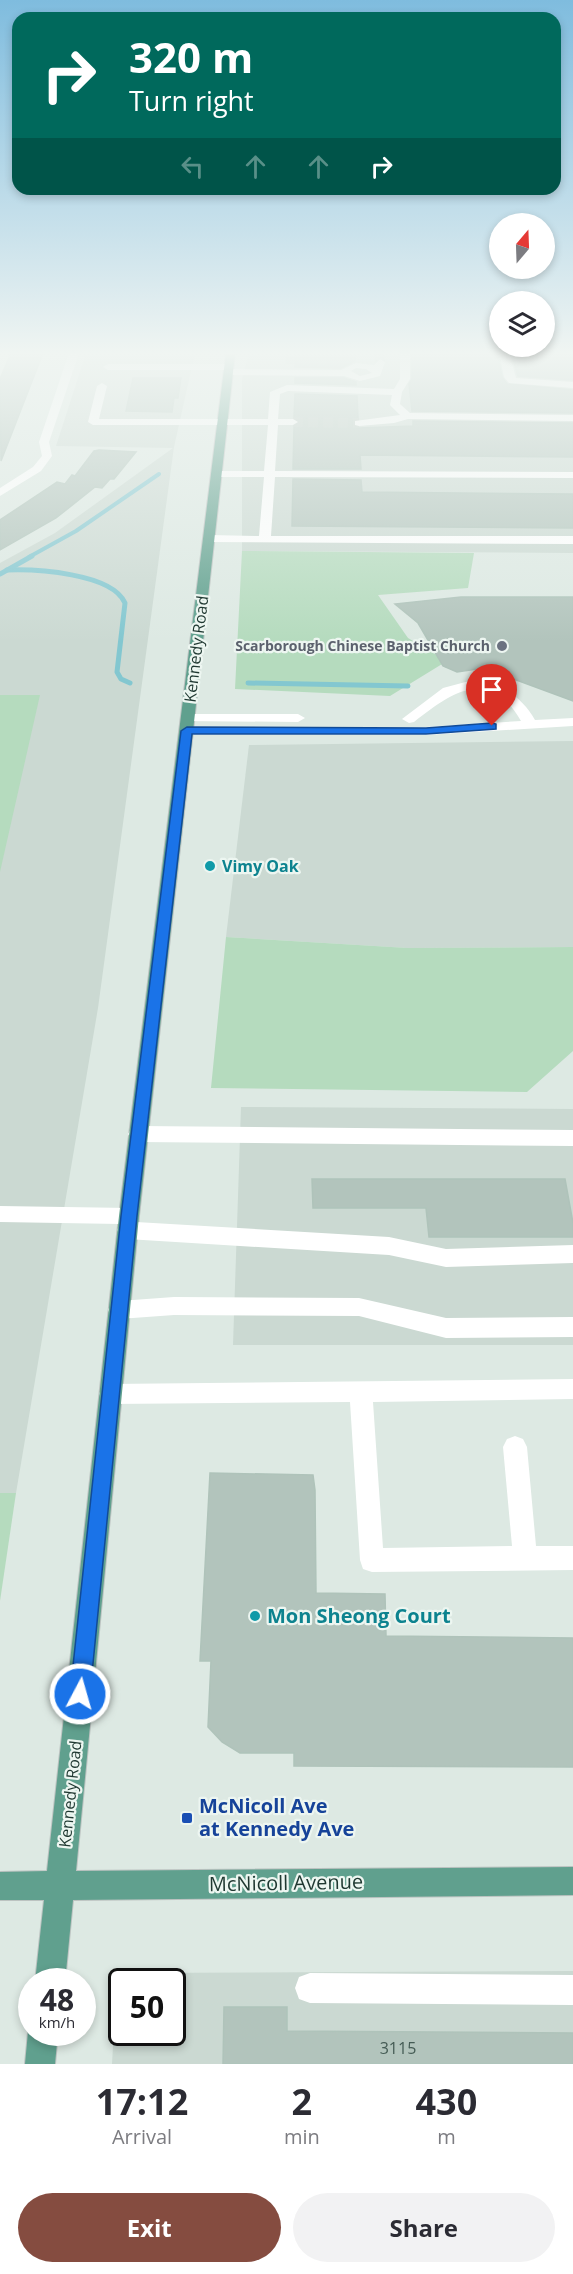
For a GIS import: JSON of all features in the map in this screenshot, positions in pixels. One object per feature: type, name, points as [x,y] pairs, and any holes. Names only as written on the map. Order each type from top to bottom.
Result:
[{"type":"main road","name":"Kennedy Road","points":[[51,1968],[128,1223],[220,449]]},
{"type":"main road","name":"McNicoll Avenue","points":[[0,1887],[573,1881]]},
{"type":"main road","points":[[40,2064],[42,2046]]},
{"type":"street","points":[[3,488],[38,469],[47,456],[46,449]]},
{"type":"street","points":[[265,540],[271,449]]},
{"type":"street","points":[[217,474],[573,475]]},
{"type":"street","points":[[209,539],[573,540]]},
{"type":"street","points":[[409,718],[449,690],[474,684],[501,691],[513,698],[523,708],[530,724]]},
{"type":"street","points":[[188,724],[409,718],[455,727]]},
{"type":"street","points":[[188,724],[426,731],[455,727],[573,722]]},
{"type":"street","points":[[138,1134],[573,1138]]},
{"type":"street","points":[[0,1214],[389,1246],[446,1258],[573,1254]]},
{"type":"street","points":[[119,1310],[174,1306],[359,1307],[446,1329],[573,1327]]},
{"type":"street","points":[[110,1394],[573,1389]]},
{"type":"street","points":[[361,1391],[372,1560],[573,1558]]},
{"type":"street","points":[[515,1447],[525,1558]]},
{"type":"street","points":[[310,1988],[573,1990]]},
{"type":"shaded area","points":[[174,449],[98,1008],[16,1493],[0,1493],[0,563],[55,533]]},
{"type":"shaded area","points":[[242,449],[573,449],[573,553],[242,551]]},
{"type":"shaded area","points":[[573,741],[573,947],[408,948],[226,937],[249,745]]},
{"type":"shaded area","points":[[241,1107],[573,1109],[573,1345],[233,1345]]},
{"type":"shaded area","points":[[573,1971],[573,2064],[112,2064],[113,2046],[186,2046],[186,1973]]},
{"type":"green space","points":[[242,551],[474,553],[468,588],[378,595],[408,638],[447,661],[390,696],[235,689]]},
{"type":"green space","points":[[0,695],[40,695],[0,872]]},
{"type":"green space","points":[[226,937],[408,948],[573,947],[573,1051],[527,1092],[211,1088]]},
{"type":"green space","points":[[0,1493],[16,1493],[0,1601]]},
{"type":"building","points":[[1,449],[6,449],[1,461]]},
{"type":"building","points":[[293,449],[573,449],[573,457],[360,455],[361,469],[293,469]]},
{"type":"building","points":[[94,451],[136,452],[114,479],[110,479],[102,488],[95,487],[56,518],[0,550],[0,520],[57,482],[65,484],[72,475],[75,476]]},
{"type":"building","points":[[293,479],[361,480],[362,492],[573,494],[573,528],[292,526]]},
{"type":"building","name":"Scarborough Chinese Baptist Church","points":[[461,597],[573,597],[573,701],[484,668],[457,672],[443,666],[418,623],[395,604]]},
{"type":"building","points":[[312,1179],[565,1179],[573,1223],[573,1237],[429,1237],[426,1208],[313,1208]]},
{"type":"building","name":"Mon Sheong Court","points":[[210,1473],[313,1475],[316,1593],[385,1594],[386,1636],[573,1638],[573,1767],[294,1766],[294,1753],[240,1753],[222,1742],[208,1727],[211,1661],[200,1661]]},
{"type":"building","points":[[224,2007],[287,2007],[287,2031],[573,2033],[573,2064],[223,2064]]},
{"type":"waterway","points":[[29,557],[76,531],[159,474]]},
{"type":"waterway","points":[[7,570],[32,556]]},
{"type":"waterway","points":[[0,574],[7,570]]},
{"type":"waterway","points":[[7,570],[72,575],[105,585],[117,593],[125,603],[117,672],[121,679],[130,683]]},
{"type":"waterway","points":[[248,683],[408,686]]},
{"type":"place","name":"Scarborough Chinese Baptist Church","points":[[502,646]]},
{"type":"place","name":"Vimy Oak","points":[[210,866]]},
{"type":"place","name":"Mon Sheong Court","points":[[255,1616]]},
{"type":"place","name":"McNicoll Ave at Kennedy Ave","points":[[187,1818]]},
{"type":"route","points":[[80,1694],[129,1216],[187,731],[426,731],[492,726]]}]
